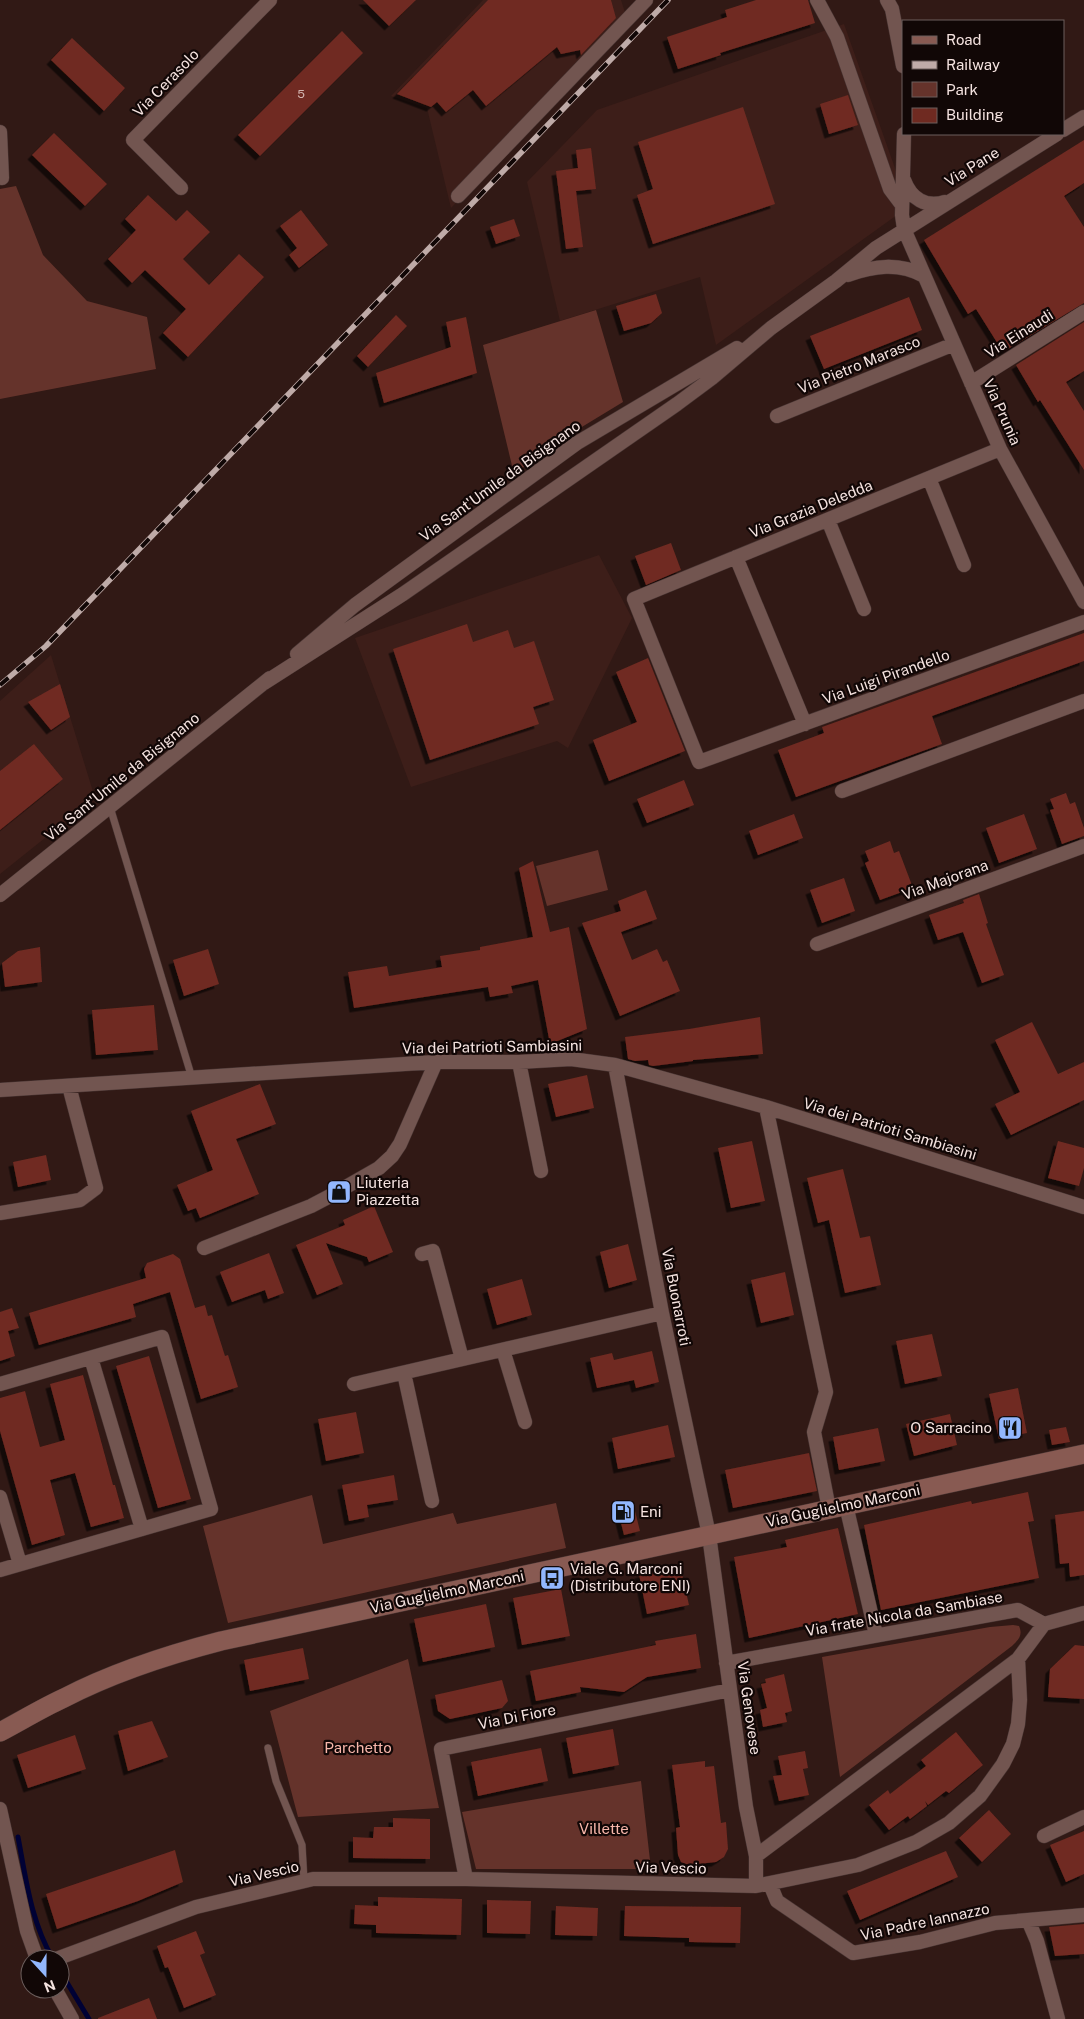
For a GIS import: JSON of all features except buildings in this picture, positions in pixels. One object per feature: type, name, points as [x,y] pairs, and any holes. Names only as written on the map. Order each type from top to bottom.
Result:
[{"type":"main road","name":"Via Guglielmo Marconi","points":[[0,1732],[64,1697],[169,1654],[709,1534],[1084,1454]]},
{"type":"street","name":"Via Cerasolo","points":[[181,188],[133,140],[270,0]]},
{"type":"street","points":[[458,196],[646,0]]},
{"type":"street","points":[[817,0],[837,37],[890,189],[902,205]]},
{"type":"street","points":[[887,0],[892,9],[902,61]]},
{"type":"street","points":[[1064,129],[1084,117]]},
{"type":"street","points":[[0,132],[2,178]]},
{"type":"street","name":"Via Prunia","points":[[904,135],[902,205],[904,229],[1000,449],[1084,602]]},
{"type":"street","name":"Via Pane","points":[[836,281],[876,248],[904,229],[1055,135]]},
{"type":"street","points":[[904,172],[910,193],[923,202],[937,204],[953,198]]},
{"type":"street","points":[[836,281],[874,267],[905,268],[924,276]]},
{"type":"street","name":"Via Sant'Umile da Bisignano","points":[[264,683],[403,594],[669,410],[712,378],[771,328],[836,281]]},
{"type":"street","name":"Via Einaudi","points":[[971,383],[1084,312]]},
{"type":"street","name":"Via Sant'Umile da Bisignano","points":[[0,895],[264,683],[355,605],[577,444],[771,328]]},
{"type":"street","name":"Via Pietro Marasco","points":[[776,416],[954,344]]},
{"type":"street","name":"Via Grazia Deledda","points":[[699,762],[634,599],[1000,449]]},
{"type":"street","points":[[929,478],[964,565]]},
{"type":"street","points":[[828,520],[864,609]]},
{"type":"street","points":[[736,557],[805,724]]},
{"type":"street","name":"Via Luigi Pirandello","points":[[699,762],[1084,622]]},
{"type":"street","points":[[842,791],[1084,701]]},
{"type":"street","name":"Via Majorana","points":[[818,944],[1084,846]]},
{"type":"street","name":"Via dei Patrioti Sambiasini","points":[[0,1090],[436,1062],[519,1062],[571,1058],[615,1065],[766,1107],[1084,1207]]},
{"type":"street","points":[[204,1248],[311,1206],[379,1168],[392,1156],[400,1144],[436,1062]]},
{"type":"street","points":[[519,1062],[541,1171]]},
{"type":"street","name":"Via Buonarroti","points":[[615,1065],[662,1313],[709,1534]]},
{"type":"street","points":[[0,1213],[80,1200],[96,1188],[69,1086]]},
{"type":"street","points":[[766,1107],[826,1392],[814,1432],[876,1635]]},
{"type":"street","points":[[422,1254],[433,1251],[462,1360]]},
{"type":"street","points":[[354,1384],[662,1313]]},
{"type":"street","points":[[0,1384],[162,1337],[211,1509],[0,1570]]},
{"type":"street","points":[[503,1350],[525,1422]]},
{"type":"street","points":[[90,1358],[142,1529]]},
{"type":"street","points":[[404,1373],[432,1501]]},
{"type":"street","points":[[0,1497],[20,1564]]},
{"type":"street","name":"Via Genovese","points":[[709,1534],[746,1807],[764,1885]]},
{"type":"street","name":"Via frate Nicola da Sambiase","points":[[726,1662],[1018,1610],[1044,1624]]},
{"type":"street","points":[[756,1856],[1018,1659],[1044,1624],[1084,1613]]},
{"type":"street","name":"Via Vescio","points":[[70,1954],[196,1907],[313,1879],[466,1879],[764,1885],[858,1865],[916,1842],[949,1823],[980,1796],[1003,1764],[1015,1737],[1020,1700],[1018,1659]]},
{"type":"street","name":"Via Di Fiore","points":[[466,1879],[441,1749],[730,1690]]},
{"type":"street","points":[[0,1809],[27,1931],[33,1949]]},
{"type":"street","points":[[1044,1836],[1084,1817]]},
{"type":"street","name":"Via Padre Iannazzo","points":[[764,1885],[777,1901],[853,1953],[920,1942],[995,1924],[1084,1915]]},
{"type":"street","points":[[1028,1920],[1037,1941],[1058,2019]]},
{"type":"street","points":[[60,1999],[72,2019]]},
{"type":"lane","points":[[110,807],[192,1078]]},
{"type":"lane","points":[[268,1748],[276,1781],[302,1845],[304,1881]]},
{"type":"shaded area","points":[[483,0],[621,0],[629,25],[451,208],[427,108],[391,96]]},
{"type":"shaded area","points":[[844,24],[896,171],[897,215],[716,345],[700,277],[560,321],[527,182],[597,110]]},
{"type":"shaded area","points":[[599,555],[632,618],[568,748],[557,741],[411,787],[355,638]]},
{"type":"shaded area","points":[[51,655],[95,798],[0,874],[0,701]]},
{"type":"green space","points":[[16,186],[43,255],[87,301],[147,317],[156,369],[0,399],[0,189]]},
{"type":"green space","points":[[596,310],[623,402],[567,436],[514,474],[483,345]]},
{"type":"green space","points":[[598,850],[608,890],[547,906],[536,866]]},
{"type":"green space","points":[[312,1495],[323,1544],[453,1513],[457,1524],[556,1503],[566,1548],[228,1623],[203,1526]]},
{"type":"green space","points":[[1019,1626],[1021,1632],[1012,1646],[840,1777],[822,1657],[990,1627]]},
{"type":"green space","name":"Parchetto","points":[[408,1659],[439,1808],[298,1817],[270,1711]]},
{"type":"green space","name":"Villette","points":[[641,1781],[651,1869],[476,1869],[462,1812]]},
{"type":"waterway","points":[[18,1837],[34,1915],[48,1949]]},
{"type":"waterway","points":[[70,1988],[89,2019]]},
{"type":"railway","points":[[0,685],[46,646],[668,0]]},
{"type":"place","name":"Liuteria Piazzetta","points":[[339,1192]]},
{"type":"place","name":"O Sarracino","points":[[1010,1428]]},
{"type":"place","name":"Eni","points":[[623,1512]]},
{"type":"place","name":"Viale G. Marconi (Distributore ENI)","points":[[552,1578]]}]
